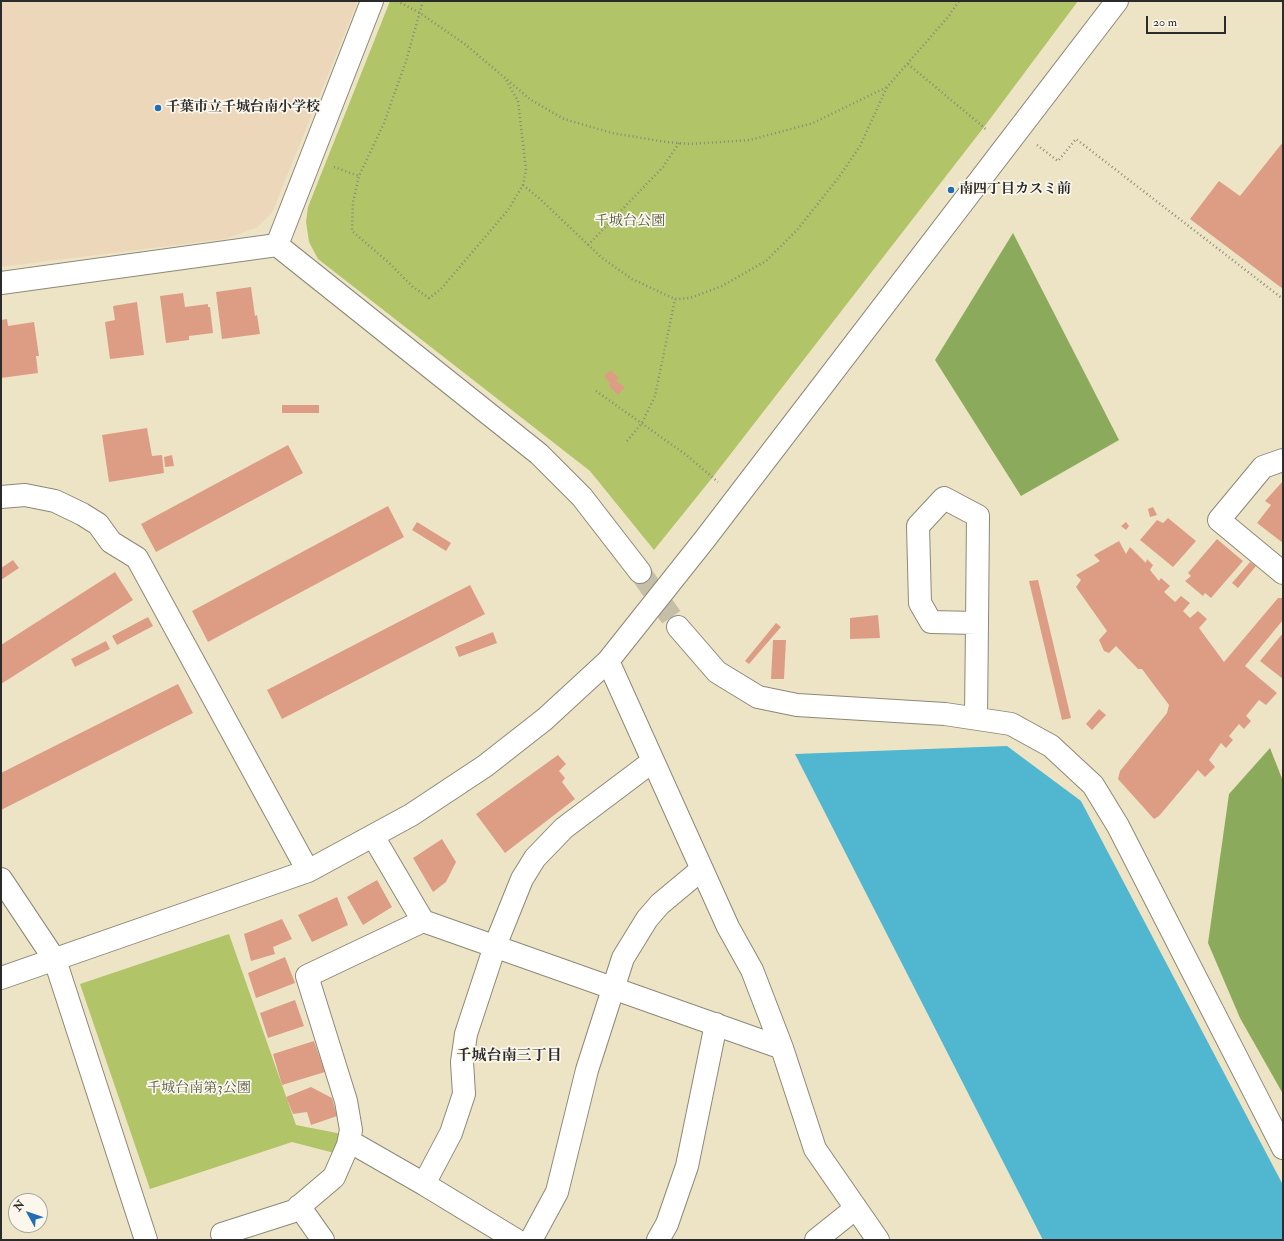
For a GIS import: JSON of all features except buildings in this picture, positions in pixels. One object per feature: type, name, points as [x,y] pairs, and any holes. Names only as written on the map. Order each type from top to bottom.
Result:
[{"type":"street","points":[[277,245],[372,1]]},
{"type":"street","points":[[1,978],[308,871],[411,815],[485,766],[544,719],[608,661],[705,540],[1117,1]]},
{"type":"street","points":[[1,283],[277,245],[539,454],[582,497],[640,572]]},
{"type":"street","points":[[1283,460],[1263,467],[1219,520],[1283,573]]},
{"type":"street","points":[[1,497],[25,496],[55,502],[82,514],[98,524],[111,542],[137,558],[308,871]]},
{"type":"street","points":[[976,718],[977,623],[978,516],[944,498],[918,526],[920,603],[931,622],[977,623]]},
{"type":"street","points":[[678,627],[717,672],[758,697],[797,705],[945,714],[976,718],[1011,724],[1051,746],[1093,785],[1118,826],[1283,1148]]},
{"type":"street","points":[[608,661],[728,927],[752,970],[782,1048],[816,1149],[878,1240]]},
{"type":"street","points":[[424,1184],[451,1132],[464,1094],[462,1062],[466,1034],[495,946],[522,879],[535,858],[564,828],[653,761]]},
{"type":"street","points":[[373,836],[423,921],[782,1048]]},
{"type":"street","points":[[531,1240],[557,1192],[587,1070],[623,958],[647,919],[660,904],[702,869]]},
{"type":"street","points":[[1,879],[55,960],[146,1240]]},
{"type":"street","points":[[224,1240],[222,1234],[294,1211],[334,1177],[349,1142],[351,1130],[346,1101],[307,976],[423,921]]},
{"type":"street","points":[[658,1240],[667,1224],[687,1166],[716,1024]]},
{"type":"street","points":[[349,1142],[424,1184],[516,1240]]},
{"type":"street","points":[[299,1206],[323,1240]]},
{"type":"street","points":[[816,1240],[856,1208]]},
{"type":"path","points":[[397,1],[420,13],[466,45],[531,100],[564,118],[612,133],[690,144],[750,140],[813,123],[887,87]]},
{"type":"path","points":[[423,1],[406,61],[384,123],[359,176],[353,202],[352,232],[388,262],[413,287],[429,298],[441,289],[508,210],[524,185],[526,170],[518,101],[506,80]]},
{"type":"path","points":[[524,185],[602,258],[632,279],[675,299],[690,298],[722,286],[766,261],[796,230],[839,177],[860,146],[887,87],[948,17],[959,1]]},
{"type":"path","points":[[908,64],[984,127]]},
{"type":"path","points":[[1018,131],[1058,161],[1076,139],[1283,299]]},
{"type":"path","points":[[588,245],[662,167],[679,143]]},
{"type":"path","points":[[627,441],[642,423],[655,396],[675,299]]},
{"type":"path","points":[[596,391],[685,454],[712,478]]},
{"type":"shaded area","name":"千葉市立千城台南小学校","points":[[1,1],[356,1],[357,3],[272,213],[258,227],[225,239],[1,267]]},
{"type":"green space","name":"千城台公園","points":[[390,1],[1078,1],[984,127],[712,478],[654,550],[590,471],[318,259],[309,242],[306,222],[308,207]]},
{"type":"green space","points":[[1013,233],[1119,440],[1021,496],[935,360]]},
{"type":"green space","points":[[1270,748],[1283,781],[1283,1094],[1240,1018],[1208,943],[1229,794]]},
{"type":"green space","name":"千城台南第3公園","points":[[229,934],[296,1125],[342,1134],[338,1154],[292,1142],[150,1189],[80,984]]},
{"type":"water","points":[[1007,746],[1081,801],[1283,1185],[1283,1240],[1043,1240],[795,754]]},
{"type":"tunnel","points":[[640,572],[678,627]]},
{"type":"place","name":"千葉市立千城台南小学校","points":[[158,108]]},
{"type":"place","name":"南四丁目カスミ前","points":[[951,190]]},
{"type":"district","name":"千城台南三丁目","points":[[509,1057]]}]
